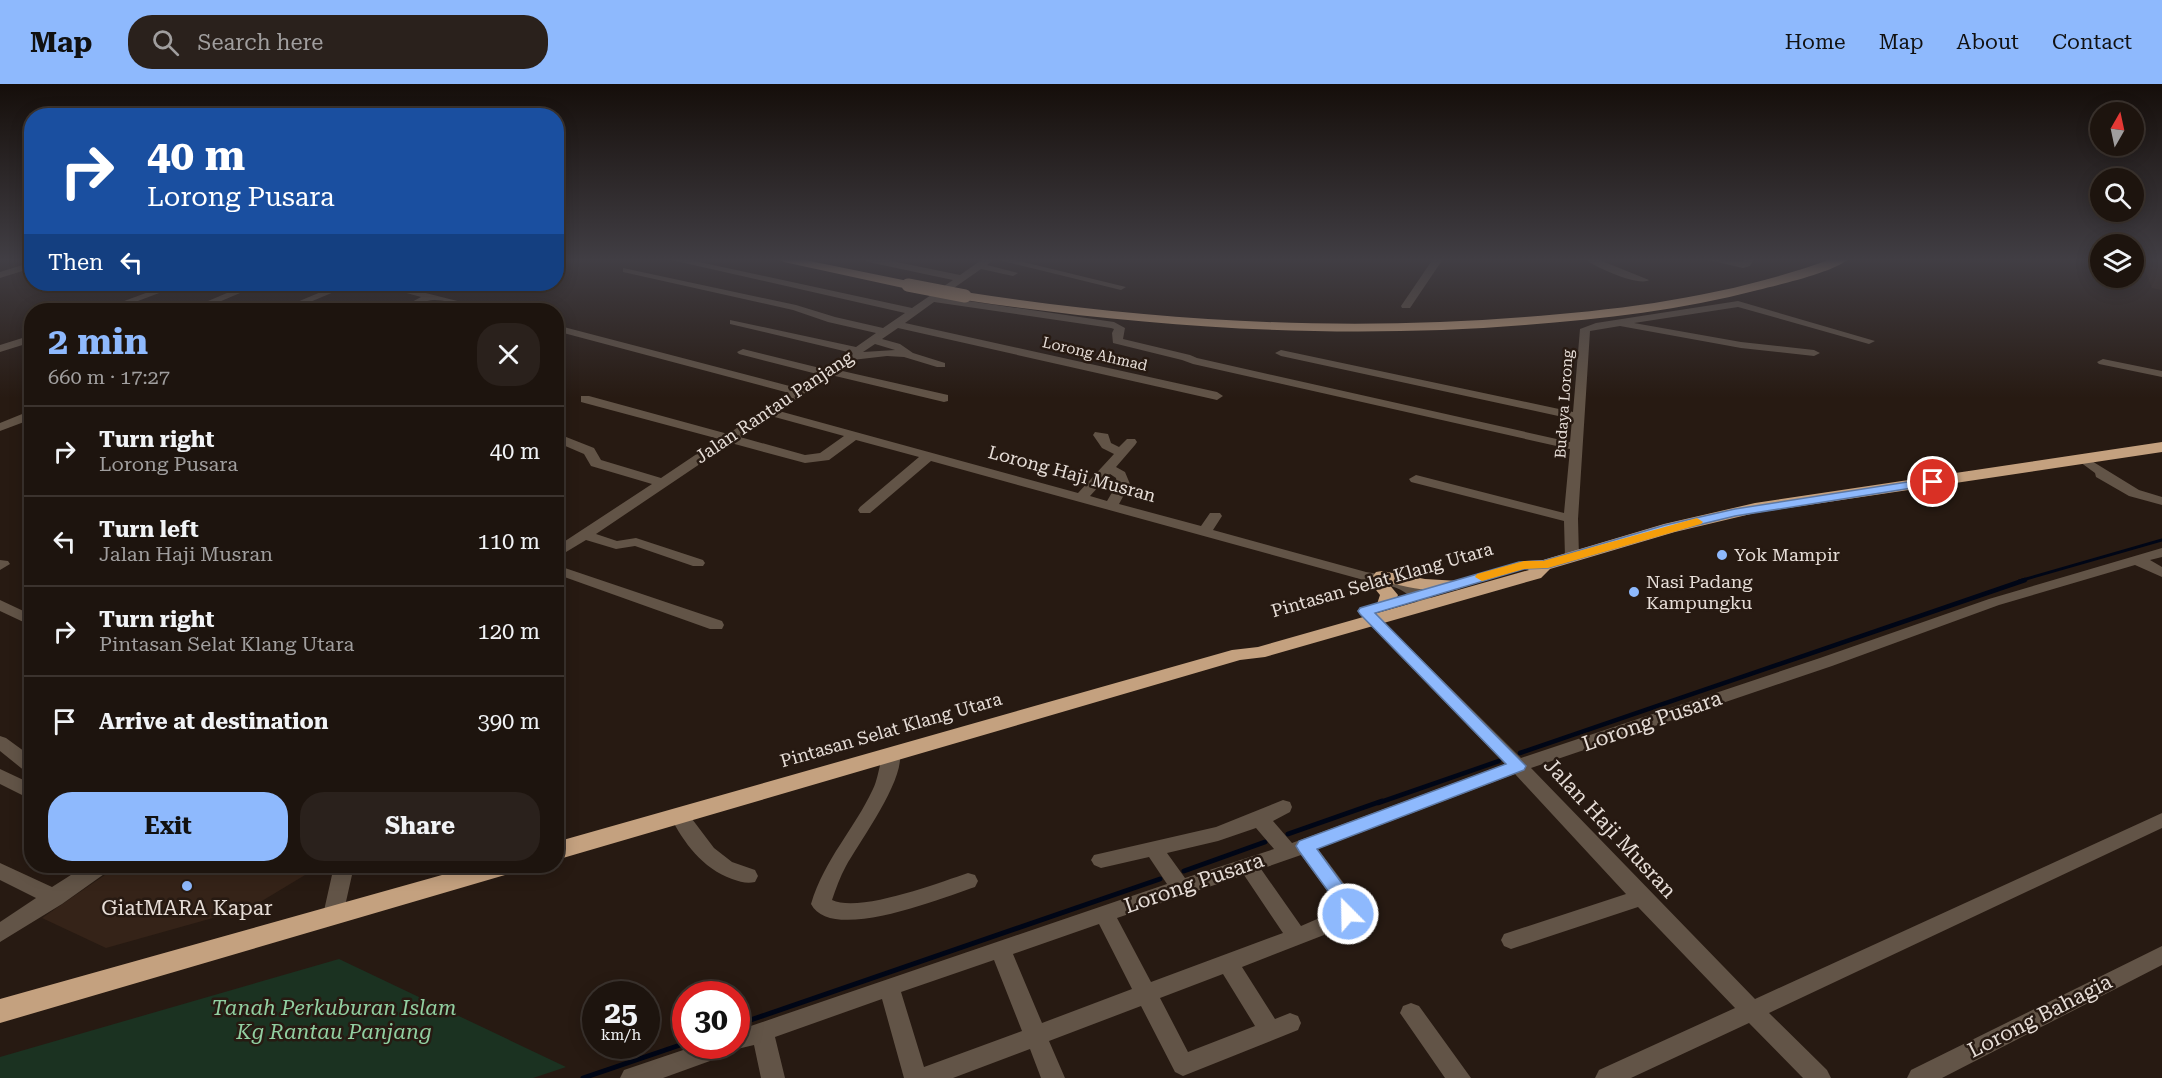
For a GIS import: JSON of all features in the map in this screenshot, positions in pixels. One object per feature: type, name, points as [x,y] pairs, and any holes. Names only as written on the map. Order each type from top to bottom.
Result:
[{"type":"highway","points":[[1046,305],[1153,322],[1237,328],[1325,330],[1472,325],[1603,314],[1658,305]]},
{"type":"highway","points":[[1078,305],[1159,314],[1323,321],[1452,319],[1558,312],[1610,305]]},
{"type":"highway","name":"Pintasan Selat Klang Utara","points":[[1369,615],[1386,604],[1419,601],[1453,585],[1524,565],[1544,565],[1670,528],[1755,508],[2162,447]]},
{"type":"highway","name":"Pintasan Selat Klang Utara","points":[[564,849],[1239,654],[1258,653],[1369,615],[1535,573],[1544,565]]},
{"type":"highway","points":[[1376,579],[1453,585]]},
{"type":"highway","points":[[1376,579],[1389,595],[1386,604]]},
{"type":"highway","points":[[0,1011],[480,873]]},
{"type":"street","points":[[784,305],[832,320],[884,332]]},
{"type":"street","points":[[884,305],[914,312]]},
{"type":"street","name":"Jalan Rantau Panjang","points":[[564,547],[799,392],[923,305]]},
{"type":"street","points":[[972,305],[1114,325],[1120,328],[1117,341],[1186,357],[1193,361],[1576,447]]},
{"type":"street","name":"Budaya Lorong","points":[[1572,557],[1571,519],[1585,329],[1729,305]]},
{"type":"street","name":"Budaya Lorong","points":[[1743,305],[1869,341]]},
{"type":"street","points":[[734,322],[853,354],[909,355],[941,364]]},
{"type":"street","points":[[1620,323],[1637,329],[1814,353]]},
{"type":"street","name":"Lorong Ahmad","points":[[896,324],[1217,396]]},
{"type":"street","points":[[564,330],[799,392]]},
{"type":"street","points":[[873,340],[896,346],[909,355]]},
{"type":"street","points":[[0,349],[24,341]]},
{"type":"street","points":[[743,352],[944,398]]},
{"type":"street","points":[[1281,353],[1578,417]]},
{"type":"street","points":[[2103,362],[2162,374]]},
{"type":"street","points":[[585,399],[814,459],[824,457],[854,435]]},
{"type":"street","name":"Lorong Haji Musran","points":[[769,412],[1376,579],[1419,601]]},
{"type":"street","points":[[0,427],[24,417]]},
{"type":"street","points":[[1082,497],[1126,447],[1107,447],[1104,437],[1099,435]]},
{"type":"street","points":[[564,440],[589,451],[596,463],[662,483]]},
{"type":"street","points":[[865,510],[930,456]]},
{"type":"street","points":[[2082,459],[2103,472],[2101,474],[2108,479],[2126,489],[2162,501]]},
{"type":"street","points":[[1107,468],[1119,472],[1124,478],[1124,488],[1111,506]]},
{"type":"street","points":[[1416,479],[1571,519]]},
{"type":"street","points":[[1205,531],[1215,516]]},
{"type":"street","points":[[585,535],[616,544],[636,542],[698,563]]},
{"type":"street","name":"Lorong Pusara","points":[[750,1036],[1180,887],[1297,849],[1518,766],[1826,662],[1994,602],[2162,552]]},
{"type":"street","points":[[2136,559],[2162,573]]},
{"type":"street","points":[[564,572],[716,625]]},
{"type":"street","points":[[0,605],[24,617]]},
{"type":"street","name":"Jalan Haji Musran","points":[[1369,615],[1820,1078]]},
{"type":"street","points":[[0,742],[24,761]]},
{"type":"street","points":[[892,754],[888,776],[831,872],[822,904],[827,910],[836,912],[859,911],[898,903],[968,881]]},
{"type":"street","points":[[0,776],[24,789]]},
{"type":"street","points":[[1101,860],[1218,834],[1260,819],[1283,807]]},
{"type":"street","points":[[680,816],[692,839],[703,852],[715,862],[748,876]]},
{"type":"street","points":[[925,1078],[1335,922],[1348,914],[1348,904],[1297,849],[1260,819]]},
{"type":"street","points":[[1607,1078],[2162,820]]},
{"type":"street","points":[[1153,848],[1180,887]]},
{"type":"street","points":[[1248,865],[1296,935]]},
{"type":"street","points":[[0,871],[55,898]]},
{"type":"street","points":[[0,933],[90,873]]},
{"type":"street","points":[[333,915],[342,873]]},
{"type":"street","points":[[1511,940],[1642,897]]},
{"type":"street","points":[[1104,914],[1183,1065],[1280,1026],[1227,962]]},
{"type":"street","points":[[1000,949],[1053,1078]]},
{"type":"street","name":"Lorong Bahagia","points":[[1919,1078],[2162,955]]},
{"type":"street","points":[[889,987],[916,1078]]},
{"type":"street","points":[[1411,1013],[1459,1078]]},
{"type":"street","points":[[762,1032],[773,1078]]},
{"type":"street","points":[[632,1078],[687,1059]]},
{"type":"shaded area","name":"GiatMARA Kapar","points":[[108,873],[308,873],[252,907],[106,948],[42,918]]},
{"type":"green space","name":"Tanah Perkuburan Islam Kg Rantau Panjang","points":[[339,959],[566,1067],[533,1078],[0,1078],[0,1057]]},
{"type":"waterway","points":[[2019,581],[2162,540]]},
{"type":"waterway","points":[[1520,753],[2025,580]]},
{"type":"waterway","points":[[1378,803],[1499,761]]},
{"type":"waterway","points":[[1288,834],[1382,801]]},
{"type":"waterway","points":[[1184,871],[1265,842]]},
{"type":"waterway","points":[[750,1020],[1160,879]]},
{"type":"waterway","points":[[583,1078],[672,1048]]},
{"type":"slow traffic","points":[[1482,577],[1524,565],[1544,565],[1697,522]]},
{"type":"place","name":"Yok Mampir","points":[[1722,555]]},
{"type":"place","name":"Nasi Padang Kampungku","points":[[1634,592]]},
{"type":"place","name":"GiatMARA Kapar","points":[[187,886]]},
{"type":"route","points":[[1348,914],[1348,904],[1305,846],[1518,766],[1365,611],[1524,565],[1544,565],[1670,528],[1755,508],[1933,482]]}]
